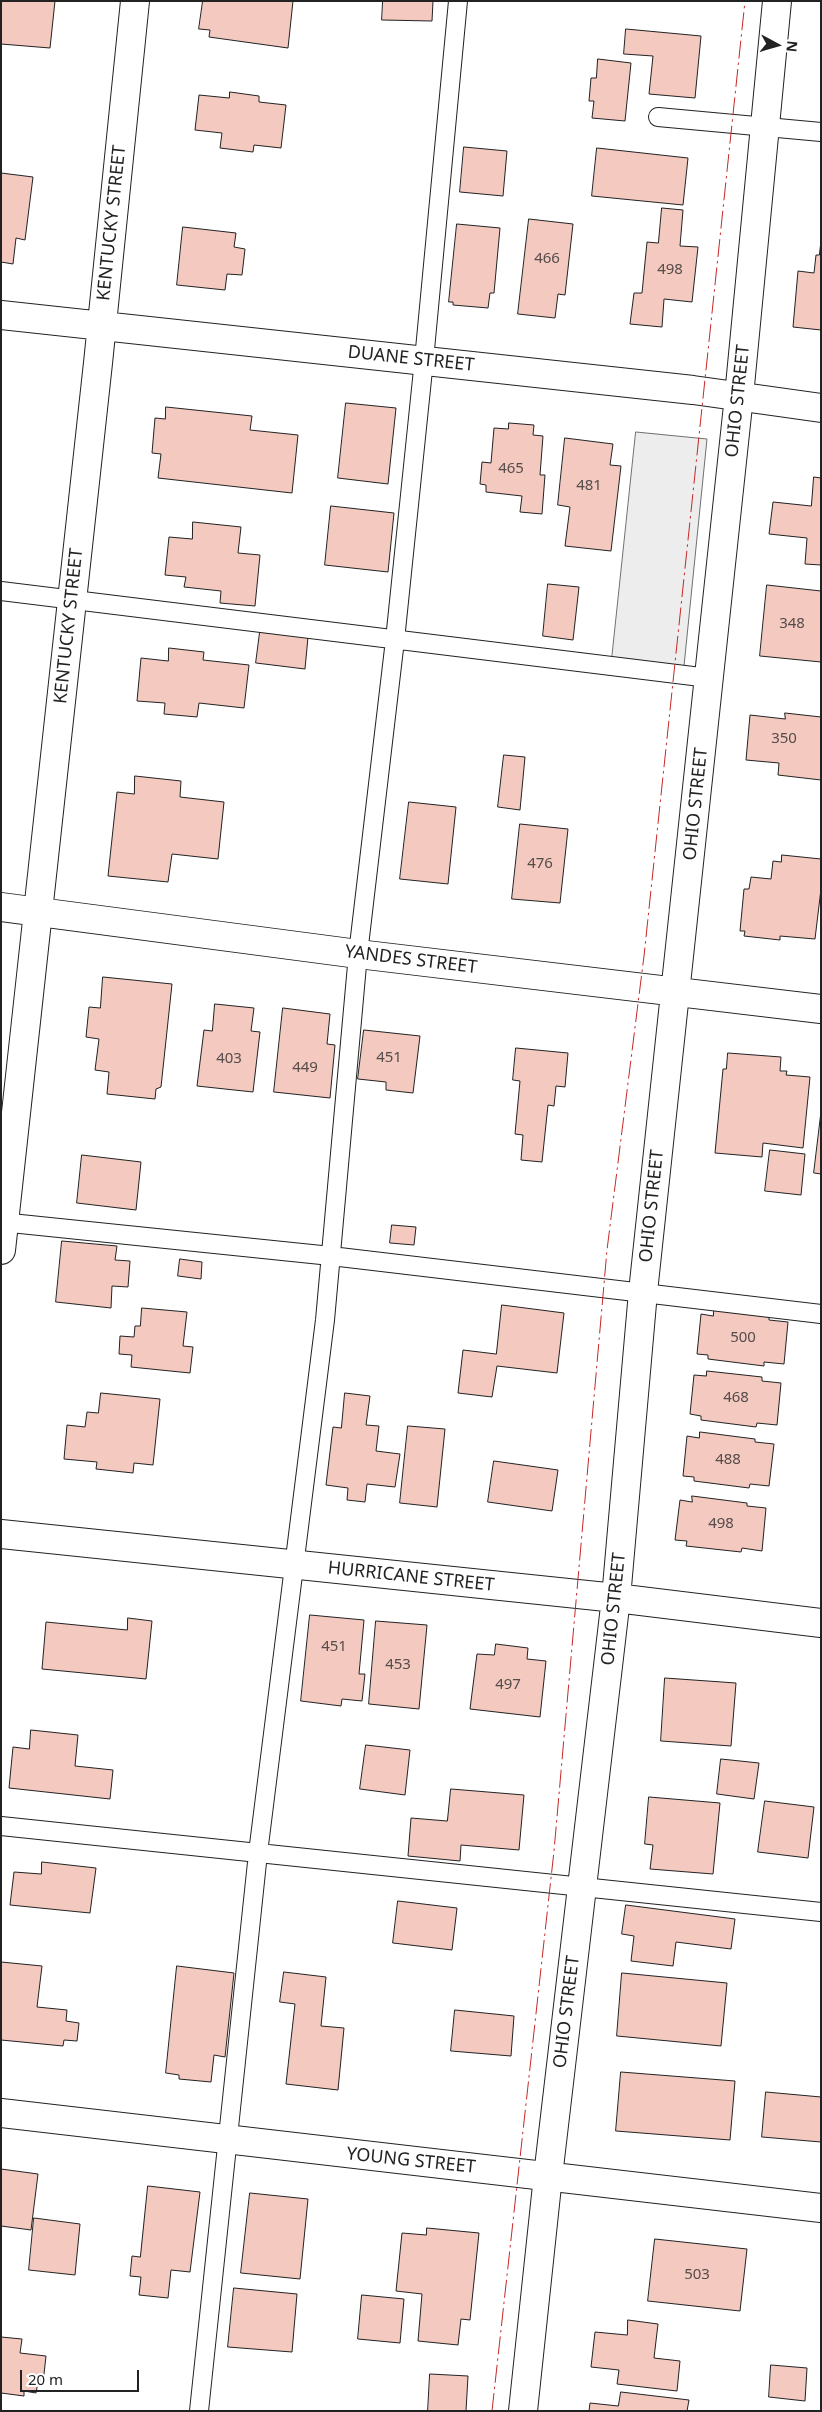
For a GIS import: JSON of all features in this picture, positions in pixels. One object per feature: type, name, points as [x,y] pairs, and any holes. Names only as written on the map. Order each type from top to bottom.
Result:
[{"type":"street","name":"KENTUCKY STREET","points":[[1,1250],[135,1]]},
{"type":"street","name":"OHIO STREET","points":[[523,2411],[548,2176],[616,1598],[643,1292],[739,396],[777,1]]},
{"type":"street","name":"DUANE STREET","points":[[1,315],[424,360],[739,396],[821,408]]},
{"type":"street","name":"YANDES STREET","points":[[1,907],[358,954],[821,1009]]},
{"type":"street","name":"HURRICANE STREET","points":[[1,1534],[616,1598],[821,1623]]},
{"type":"street","name":"YOUNG STREET","points":[[1,2113],[821,2208]]},
{"type":"lane","points":[[199,2411],[258,1853],[325,1320],[358,954],[395,640],[458,1]]},
{"type":"lane","points":[[658,117],[821,132]]},
{"type":"lane","points":[[1,591],[72,598],[709,678]]},
{"type":"lane","points":[[3,1222],[331,1256],[821,1314]]},
{"type":"lane","points":[[1,1826],[821,1912]]},
{"type":"shaded area","points":[[636,432],[707,439],[684,666],[612,659]]},
{"type":"building","points":[[1,1],[55,1],[50,48],[1,44]]},
{"type":"building","points":[[203,1],[293,1],[288,48],[209,37],[210,30],[199,29]]},
{"type":"building","points":[[383,1],[433,1],[432,21],[382,20]]},
{"type":"building","points":[[626,29],[701,36],[695,98],[649,94],[653,56],[624,54]]},
{"type":"building","points":[[598,59],[631,63],[625,121],[592,118],[594,101],[589,101],[591,78],[596,78]]},
{"type":"building","points":[[230,92],[259,96],[259,102],[286,105],[281,148],[254,145],[253,152],[220,148],[222,133],[195,130],[199,95],[229,98]]},
{"type":"building","points":[[464,147],[507,151],[503,196],[460,192]]},
{"type":"building","points":[[597,148],[688,158],[683,205],[592,196]]},
{"type":"building","points":[[1,173],[33,177],[25,240],[16,238],[13,264],[1,262]]},
{"type":"building","points":[[662,208],[683,210],[680,246],[698,247],[692,302],[664,299],[662,327],[630,324],[634,293],[642,293],[647,242],[658,243]]},
{"type":"building","points":[[529,219],[573,224],[565,295],[558,294],[555,318],[518,314]]},
{"type":"building","points":[[457,224],[500,228],[494,293],[490,293],[488,308],[453,305],[453,302],[449,302]]},
{"type":"building","points":[[183,227],[236,233],[234,247],[245,249],[242,275],[227,274],[225,290],[177,285]]},
{"type":"building","points":[[821,241],[821,330],[793,327],[798,271],[814,273],[816,255],[819,255]]},
{"type":"building","points":[[346,403],[396,408],[388,484],[338,478]]},
{"type":"building","points":[[166,407],[252,416],[250,430],[298,435],[292,493],[158,478],[161,454],[152,453],[155,418],[165,419]]},
{"type":"building","points":[[509,423],[534,425],[533,435],[543,436],[540,475],[545,475],[542,514],[520,512],[522,496],[486,492],[486,485],[480,484],[482,462],[491,463],[494,428],[508,429]]},
{"type":"building","points":[[565,438],[613,444],[610,465],[621,466],[611,551],[565,546],[570,507],[558,505]]},
{"type":"building","points":[[814,477],[821,478],[821,565],[805,564],[807,538],[769,534],[773,502],[811,506]]},
{"type":"building","points":[[331,506],[394,513],[388,572],[325,565]]},
{"type":"building","points":[[193,522],[241,527],[238,553],[260,555],[255,606],[220,603],[221,591],[184,587],[186,577],[165,575],[169,537],[192,539]]},
{"type":"building","points":[[548,584],[579,587],[573,640],[543,636]]},
{"type":"building","points":[[767,585],[821,591],[821,662],[760,656]]},
{"type":"building","points":[[260,632],[308,637],[305,669],[256,663]]},
{"type":"building","points":[[169,648],[204,652],[203,660],[249,665],[244,708],[199,703],[197,717],[164,714],[165,703],[137,701],[141,658],[168,661]]},
{"type":"building","points":[[785,713],[821,717],[821,780],[778,775],[779,763],[746,760],[750,715],[785,719]]},
{"type":"building","points":[[504,755],[525,757],[520,810],[498,807]]},
{"type":"building","points":[[135,776],[181,781],[180,797],[224,802],[218,859],[172,854],[168,882],[108,876],[117,792],[134,794]]},
{"type":"building","points":[[409,802],[456,807],[448,884],[400,879]]},
{"type":"building","points":[[520,824],[568,829],[560,903],[512,899]]},
{"type":"building","points":[[782,855],[821,859],[821,889],[815,939],[780,936],[780,940],[744,936],[745,931],[740,931],[744,889],[749,889],[751,877],[771,879],[773,861],[781,862]]},
{"type":"building","points":[[103,977],[172,984],[161,1087],[156,1089],[155,1099],[107,1094],[109,1072],[95,1070],[99,1039],[86,1037],[89,1007],[100,1008]]},
{"type":"building","points":[[215,1004],[254,1008],[251,1031],[260,1032],[253,1092],[197,1086],[204,1030],[212,1031]]},
{"type":"building","points":[[283,1008],[330,1014],[327,1044],[335,1045],[330,1098],[274,1092]]},
{"type":"building","points":[[364,1030],[420,1036],[413,1093],[386,1090],[386,1082],[358,1079]]},
{"type":"building","points":[[516,1048],[568,1053],[565,1087],[556,1086],[554,1106],[548,1105],[542,1162],[521,1160],[523,1135],[515,1134],[520,1081],[513,1080]]},
{"type":"building","points":[[728,1053],[781,1057],[780,1071],[787,1071],[786,1075],[810,1077],[803,1148],[763,1143],[762,1157],[715,1153],[723,1069],[726,1069]]},
{"type":"building","points":[[821,1112],[821,1174],[814,1173]]},
{"type":"building","points":[[770,1150],[805,1154],[801,1195],[765,1191]]},
{"type":"building","points":[[82,1155],[141,1162],[136,1210],[77,1203]]},
{"type":"building","points":[[392,1225],[416,1227],[414,1245],[390,1243]]},
{"type":"building","points":[[62,1241],[117,1246],[115,1260],[130,1261],[128,1287],[112,1286],[111,1308],[56,1302]]},
{"type":"building","points":[[180,1259],[202,1262],[201,1279],[178,1276]]},
{"type":"building","points":[[502,1305],[564,1313],[557,1373],[497,1366],[492,1397],[458,1393],[463,1350],[496,1354]]},
{"type":"building","points":[[142,1308],[187,1312],[183,1346],[193,1347],[190,1373],[131,1367],[132,1355],[119,1354],[120,1336],[134,1337],[135,1326],[140,1326]]},
{"type":"building","points":[[714,1310],[769,1317],[769,1320],[788,1322],[784,1364],[764,1362],[764,1366],[708,1359],[708,1355],[697,1354],[701,1314],[713,1316]]},
{"type":"building","points":[[707,1371],[762,1377],[762,1381],[781,1383],[777,1425],[757,1423],[756,1427],[701,1420],[701,1416],[690,1414],[694,1375],[706,1376]]},
{"type":"building","points":[[101,1393],[160,1399],[153,1465],[134,1463],[133,1473],[96,1469],[97,1462],[64,1459],[67,1425],[85,1427],[87,1412],[98,1413]]},
{"type":"building","points":[[345,1393],[370,1396],[366,1425],[379,1426],[376,1451],[400,1454],[395,1487],[367,1484],[365,1502],[347,1500],[348,1488],[326,1485],[333,1427],[341,1428]]},
{"type":"building","points":[[408,1426],[445,1429],[437,1507],[400,1503]]},
{"type":"building","points":[[700,1432],[755,1439],[755,1442],[774,1444],[769,1486],[750,1484],[749,1488],[694,1481],[694,1477],[683,1476],[687,1436],[699,1438]]},
{"type":"building","points":[[494,1461],[558,1470],[552,1511],[488,1502]]},
{"type":"building","points":[[692,1496],[747,1503],[747,1506],[766,1508],[762,1551],[742,1548],[741,1552],[686,1546],[687,1541],[675,1540],[680,1500],[692,1502]]},
{"type":"building","points":[[310,1615],[364,1620],[359,1674],[365,1674],[362,1701],[342,1699],[341,1706],[301,1701]]},
{"type":"building","points":[[128,1618],[152,1621],[146,1679],[42,1669],[46,1622],[127,1630]]},
{"type":"building","points":[[376,1621],[427,1625],[419,1709],[369,1704]]},
{"type":"building","points":[[496,1644],[528,1648],[527,1659],[546,1661],[540,1717],[470,1709],[477,1654],[494,1655]]},
{"type":"building","points":[[665,1678],[736,1683],[731,1746],[661,1741]]},
{"type":"building","points":[[31,1730],[78,1735],[75,1766],[113,1770],[110,1799],[9,1788],[13,1747],[29,1749]]},
{"type":"building","points":[[366,1745],[410,1750],[405,1795],[360,1789]]},
{"type":"building","points":[[721,1759],[759,1763],[754,1799],[717,1794]]},
{"type":"building","points":[[451,1789],[524,1795],[519,1850],[461,1845],[460,1861],[408,1856],[411,1818],[447,1821]]},
{"type":"building","points":[[649,1797],[720,1803],[713,1874],[650,1869],[653,1845],[645,1844]]},
{"type":"building","points":[[765,1801],[814,1807],[808,1858],[758,1852]]},
{"type":"building","points":[[42,1862],[96,1868],[90,1913],[10,1905],[14,1872],[41,1874]]},
{"type":"building","points":[[398,1901],[457,1908],[452,1950],[393,1943]]},
{"type":"building","points":[[626,1905],[735,1919],[731,1949],[676,1942],[673,1966],[631,1961],[634,1936],[622,1934]]},
{"type":"building","points":[[1,1962],[42,1966],[37,2007],[67,2010],[66,2021],[79,2023],[77,2041],[64,2040],[63,2046],[1,2040]]},
{"type":"building","points":[[177,1966],[234,1973],[225,2057],[214,2055],[211,2082],[179,2079],[179,2075],[166,2073]]},
{"type":"building","points":[[284,1972],[326,1977],[321,2026],[344,2028],[338,2090],[286,2084],[295,2004],[280,2002]]},
{"type":"building","points":[[622,1973],[727,1983],[721,2046],[617,2036]]},
{"type":"building","points":[[455,2010],[514,2016],[511,2056],[451,2051]]},
{"type":"building","points":[[621,2072],[735,2081],[730,2140],[616,2131]]},
{"type":"building","points":[[766,2092],[821,2097],[821,2142],[762,2137]]},
{"type":"building","points":[[1,2169],[38,2174],[31,2230],[1,2226]]},
{"type":"building","points":[[148,2186],[200,2192],[190,2272],[171,2270],[168,2298],[139,2295],[141,2277],[130,2276],[132,2256],[140,2257]]},
{"type":"building","points":[[250,2193],[308,2199],[300,2279],[241,2273]]},
{"type":"building","points":[[34,2218],[80,2224],[75,2275],[29,2270]]},
{"type":"building","points":[[427,2228],[479,2233],[470,2320],[461,2319],[458,2345],[418,2341],[422,2294],[396,2291],[402,2233],[426,2235]]},
{"type":"building","points":[[655,2239],[747,2249],[740,2311],[648,2301]]},
{"type":"building","points":[[234,2288],[297,2294],[292,2352],[228,2347]]},
{"type":"building","points":[[362,2295],[404,2299],[400,2343],[358,2339]]},
{"type":"building","points":[[628,2320],[658,2324],[654,2358],[680,2361],[677,2391],[617,2384],[619,2370],[591,2367],[595,2332],[627,2335]]},
{"type":"building","points":[[1,2337],[22,2339],[20,2353],[46,2356],[43,2383],[38,2382],[36,2393],[24,2391],[24,2396],[1,2393]]},
{"type":"building","points":[[771,2365],[807,2368],[805,2401],[769,2397]]},
{"type":"building","points":[[430,2374],[468,2376],[466,2411],[428,2411]]},
{"type":"building","points":[[621,2392],[689,2400],[687,2411],[589,2411],[590,2403],[618,2406]]},
{"type":"power","points":[[492,2411],[554,1851],[607,1250],[644,956],[745,1]]}]
